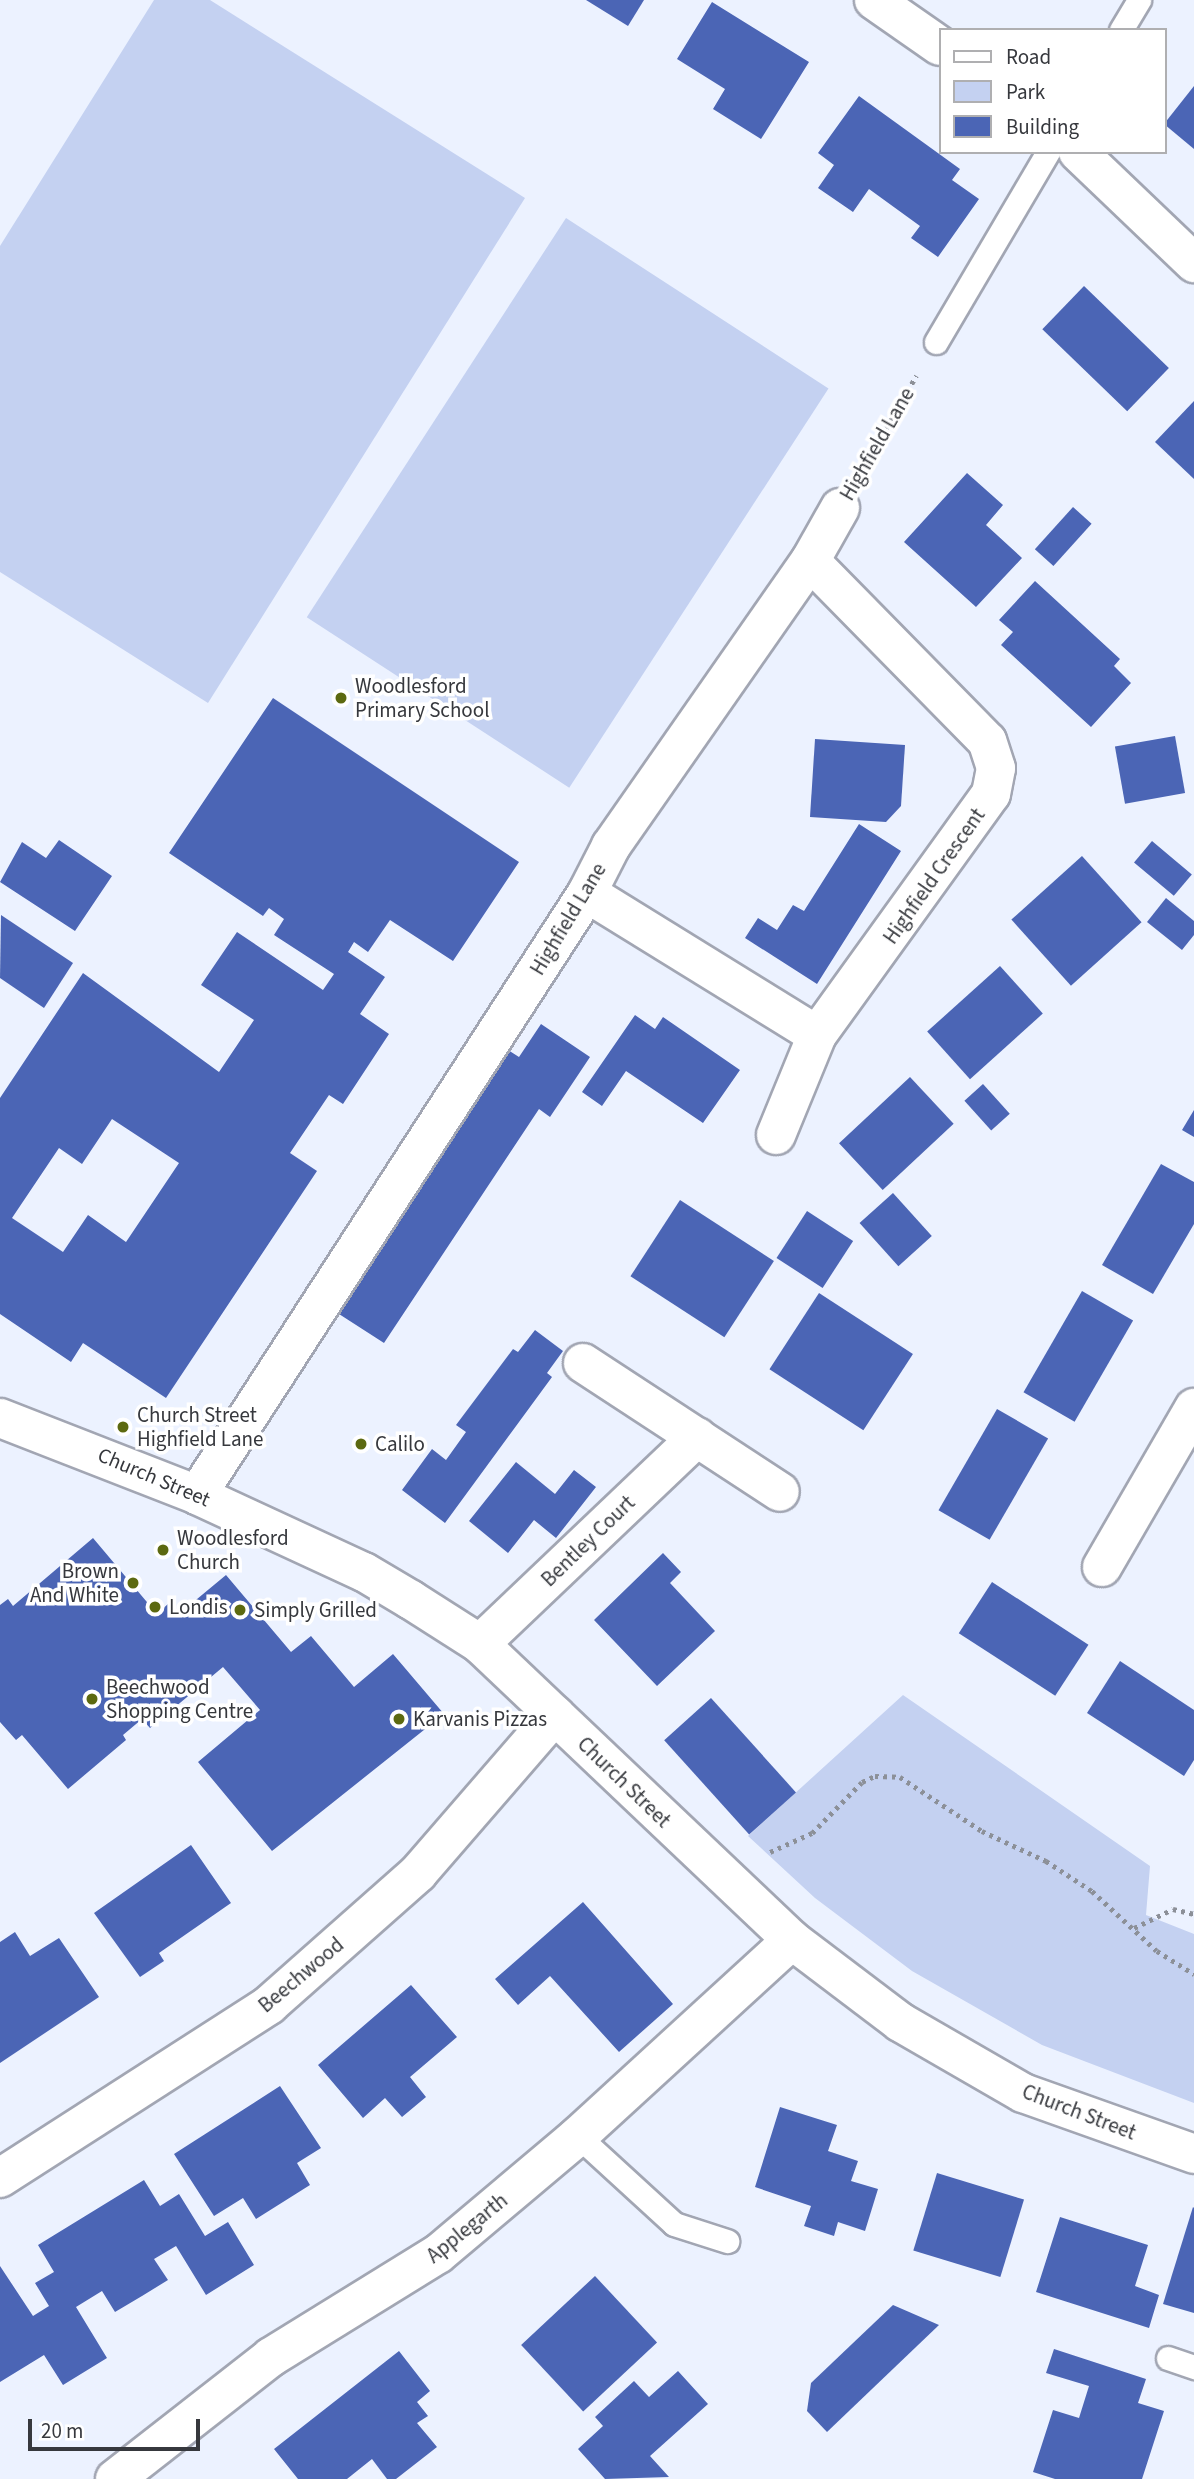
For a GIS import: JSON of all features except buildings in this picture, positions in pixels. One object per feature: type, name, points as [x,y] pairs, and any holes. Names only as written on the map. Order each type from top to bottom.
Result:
[{"type":"street","points":[[874,0],[939,45]]},
{"type":"street","points":[[1080,154],[1194,263]]},
{"type":"street","name":"Highfield Lane","points":[[197,1495],[587,893],[611,846],[810,561],[840,508]]},
{"type":"street","name":"Highfield Crescent","points":[[776,1135],[817,1035],[984,805],[991,794],[996,768],[987,741],[810,561]]},
{"type":"street","points":[[587,893],[817,1035]]},
{"type":"street","points":[[583,1363],[780,1492]]},
{"type":"street","points":[[1102,1567],[1194,1408]]},
{"type":"street","name":"Church Street","points":[[0,1418],[197,1495],[364,1572],[480,1644],[718,1873],[792,1940],[900,2022],[1023,2093],[1194,2154]]},
{"type":"street","name":"Bentley Court","points":[[480,1644],[697,1437]]},
{"type":"street","name":"Beechwood","points":[[0,2179],[269,2005],[418,1873],[555,1715]]},
{"type":"street","name":"Applegarth","points":[[115,2479],[271,2357],[438,2255],[578,2136],[792,1940]]},
{"type":"lane","points":[[1122,28],[1139,0]]},
{"type":"lane","points":[[936,342],[1047,154]]},
{"type":"lane","points":[[578,2136],[674,2224],[727,2241]]},
{"type":"lane","points":[[1168,2358],[1194,2367]]},
{"type":"path","name":"Highfield Lane","points":[[840,508],[936,342]]},
{"type":"path","points":[[718,1873],[812,1833],[831,1819],[862,1782],[887,1775],[912,1784],[982,1831],[1046,1861],[1092,1891],[1134,1928],[1194,1974]]},
{"type":"path","points":[[1134,1928],[1173,1909],[1194,1914]]},
{"type":"green space","points":[[154,0],[210,0],[525,198],[208,703],[0,572],[0,246]]},
{"type":"green space","points":[[566,218],[829,388],[569,788],[307,617]]},
{"type":"green space","points":[[903,1695],[1150,1866],[1146,1915],[1194,1934],[1194,2103],[1042,2045],[912,1971],[815,1898],[748,1836]]},
{"type":"place","name":"Woodlesford Primary School","points":[[341,698]]},
{"type":"place","name":"Church Street Highfield Lane","points":[[123,1427]]},
{"type":"place","name":"Calilo","points":[[361,1444]]},
{"type":"place","name":"Woodlesford Church","points":[[163,1550]]},
{"type":"place","name":"Brown And White","points":[[133,1583]]},
{"type":"place","name":"Londis","points":[[155,1607]]},
{"type":"place","name":"Simply Grilled","points":[[240,1610]]},
{"type":"place","name":"Beechwood Shopping Centre","points":[[92,1699]]},
{"type":"place","name":"Karvanis Pizzas","points":[[399,1719]]}]
